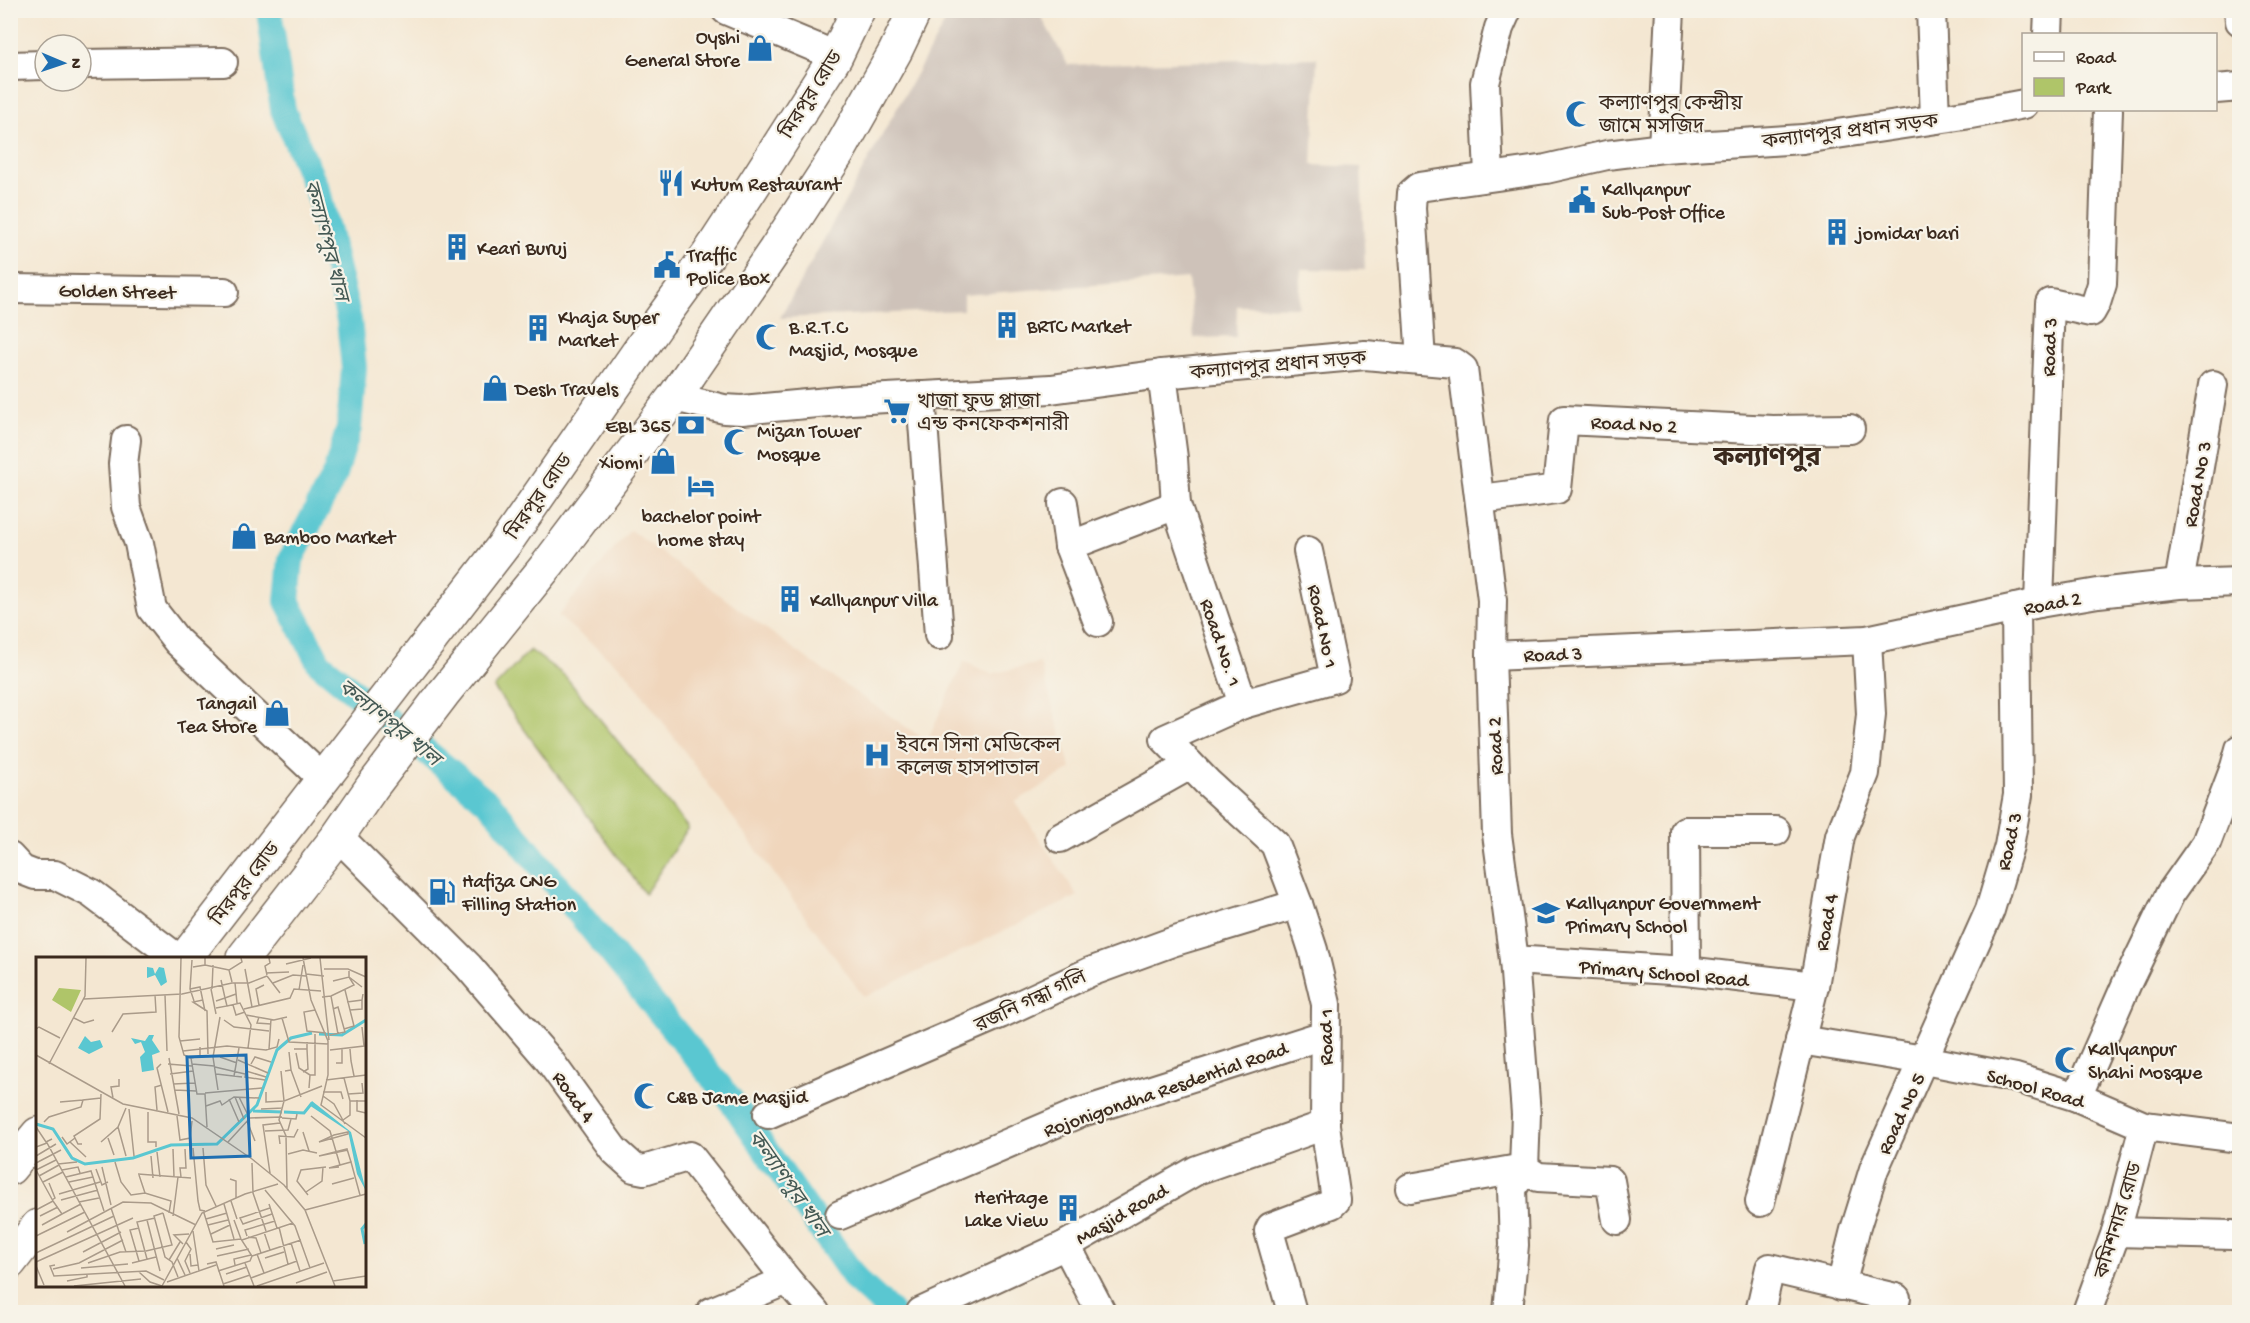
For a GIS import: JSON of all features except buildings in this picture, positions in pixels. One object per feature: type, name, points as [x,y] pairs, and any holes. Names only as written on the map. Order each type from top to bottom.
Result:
[{"type":"highway","name":"মিরপুর রোড","points":[[186,957],[507,542],[708,255],[836,56],[858,10]]},
{"type":"highway","points":[[244,957],[338,836],[443,694],[548,564],[674,397],[776,250],[838,153],[895,52],[915,10]]},
{"type":"highway","points":[[10,1167],[36,1136]]},
{"type":"highway","points":[[10,1262],[36,1229]]},
{"type":"street","points":[[726,10],[836,56]]},
{"type":"street","points":[[1489,176],[1485,83],[1499,28],[1507,10]]},
{"type":"street","points":[[1663,148],[1670,10]]},
{"type":"street","points":[[1931,10],[1935,119]]},
{"type":"street","points":[[2048,33],[2049,10]]},
{"type":"street","points":[[2239,10],[2240,21]]},
{"type":"street","points":[[93,64],[223,62]]},
{"type":"street","points":[[10,66],[33,65]]},
{"type":"street","points":[[2217,89],[2240,87]]},
{"type":"street","name":"কল্যাণপুর প্রধান সড়ক","points":[[674,397],[724,409],[742,410],[850,400],[1051,389],[1162,374],[1365,355],[1421,360],[1411,208],[1412,194],[1419,187],[1546,169],[1607,155],[1663,148],[1803,139],[2022,104]]},
{"type":"street","name":"Road 3","points":[[1924,1060],[1990,910],[2009,846],[2018,795],[2028,606],[2050,303],[2091,312],[2097,303],[2102,284],[2108,111]]},
{"type":"street","name":"Golden Street","points":[[10,289],[224,291]]},
{"type":"street","name":"Road 2","points":[[1421,360],[1455,363],[1463,369],[1481,499],[1492,600],[1491,656],[1497,834],[1514,960],[1526,1114],[1524,1167]]},
{"type":"street","name":"Road No. 1","points":[[1162,374],[1173,458],[1176,505],[1243,704],[1165,739],[1188,762]]},
{"type":"street","name":"Road No 3","points":[[2179,584],[2213,385]]},
{"type":"street","points":[[921,396],[939,635]]},
{"type":"street","name":"Road No 2","points":[[1481,499],[1557,489],[1564,420],[1773,430],[1850,429]]},
{"type":"street","points":[[126,440],[123,464],[126,507],[139,543],[152,609],[177,641],[333,767]]},
{"type":"street","points":[[1063,503],[1069,546],[1098,622]]},
{"type":"street","points":[[1069,546],[1176,505]]},
{"type":"street","name":"Road No 1","points":[[1243,704],[1335,678],[1308,551]]},
{"type":"street","name":"Road 2","points":[[1867,640],[2098,593],[2179,584],[2240,582]]},
{"type":"street","name":"Road 3","points":[[1491,656],[1867,640]]},
{"type":"street","name":"Road 4","points":[[1760,1202],[1814,986],[1840,836],[1865,773],[1870,714],[1867,640]]},
{"type":"street","points":[[2076,1097],[2170,894],[2206,843],[2240,749]]},
{"type":"street","points":[[1060,838],[1188,762]]},
{"type":"street","name":"Road 1","points":[[1188,762],[1275,844],[1313,950],[1326,1004],[1325,1125],[1336,1200],[1332,1204],[1271,1227],[1269,1231],[1292,1312]]},
{"type":"street","points":[[1686,971],[1685,831],[1776,831]]},
{"type":"street","name":"Road 4","points":[[338,836],[468,966],[549,1060],[614,1150],[634,1168],[644,1170],[690,1156],[787,1280],[815,1312]]},
{"type":"street","points":[[10,857],[22,870],[35,875],[55,875],[91,894],[176,957]]},
{"type":"street","name":"রজনি গন্ধা গলি","points":[[768,1114],[1000,1014],[1090,972],[1172,942],[1298,904]]},
{"type":"street","name":"Primary School Road","points":[[1514,960],[1686,971],[1814,986]]},
{"type":"street","name":"Rojonigondha Resdential Road","points":[[840,1215],[1079,1113],[1324,1035]]},
{"type":"street","name":"Road No 5","points":[[1800,1040],[1924,1060],[1874,1169],[1841,1286]]},
{"type":"street","name":"School Road","points":[[1924,1060],[2016,1078],[2076,1097],[2144,1126],[2240,1138]]},
{"type":"street","name":"Masjid Road","points":[[921,1312],[1066,1245],[1197,1170],[1325,1125]]},
{"type":"street","name":"কমিশনার রোড","points":[[2087,1312],[2116,1232],[2144,1126]]},
{"type":"street","points":[[1508,1312],[1514,1245],[1512,1189],[1524,1167]]},
{"type":"street","points":[[1410,1188],[1524,1167],[1538,1177],[1610,1181],[1617,1220]]},
{"type":"street","points":[[2116,1232],[2232,1235]]},
{"type":"street","points":[[1066,1245],[1101,1312]]},
{"type":"street","points":[[1760,1312],[1770,1268],[1896,1298],[1892,1312]]},
{"type":"street","points":[[711,1312],[787,1280]]},
{"type":"shaded area","points":[[952,10],[1038,11],[1068,65],[1317,58],[1312,165],[1361,167],[1365,270],[1301,269],[1299,307],[1237,306],[1236,337],[1194,338],[1188,278],[963,295],[963,310],[780,318]]},
{"type":"shaded area","name":"ইবনে সিনা মেডিকেল কলেজ হাসপাতাল","points":[[630,530],[830,675],[927,741],[964,661],[991,674],[1040,663],[1071,769],[1015,802],[1078,896],[864,997],[627,673],[558,616]]},
{"type":"green space","points":[[530,650],[565,676],[688,828],[645,894],[494,688]]},
{"type":"waterway","name":"কল্যাণপুর খাল","points":[[269,10],[283,110],[319,195],[349,320],[354,368],[349,428],[335,474],[291,559],[287,601],[319,663],[491,805],[730,1099],[857,1281],[891,1312]]},
{"type":"place","name":"Oyshi General Store","points":[[760,48]]},
{"type":"place","name":"কল্যাণপুর কেন্দ্রীয় জামে মসজিদ","points":[[1579,114]]},
{"type":"place","name":"Kutum Restaurant","points":[[671,183]]},
{"type":"place","name":"Kallyanpur Sub-Post Office","points":[[1582,200]]},
{"type":"place","name":"jomidar bari","points":[[1837,232]]},
{"type":"place","name":"Keari Buruj","points":[[457,247]]},
{"type":"place","name":"Traffic Police Box","points":[[667,265]]},
{"type":"place","name":"BRTC Market","points":[[1007,325]]},
{"type":"place","name":"Khaja Super Market","points":[[538,328]]},
{"type":"place","name":"B.R.T.C Masjid, Mosque","points":[[769,337]]},
{"type":"place","name":"Desh Travels","points":[[495,388]]},
{"type":"place","name":"খাজা ফুড প্লাজা এন্ড কনফেকশনারী","points":[[897,411]]},
{"type":"place","name":"EBL 365","points":[[691,425]]},
{"type":"place","name":"Mizan Tower Mosque","points":[[737,442]]},
{"type":"place","name":"Xiomi","points":[[663,461]]},
{"type":"place","name":"bachelor point home stay","points":[[701,486]]},
{"type":"place","name":"Bamboo Market","points":[[244,536]]},
{"type":"place","name":"Kallyanpur Villa","points":[[790,599]]},
{"type":"place","name":"Tangail Tea Store","points":[[277,713]]},
{"type":"place","name":"ইবনে সিনা মেডিকেল কলেজ হাসপাতাল","points":[[877,755]]},
{"type":"place","name":"Hafiza CNG Filling Station","points":[[442,892]]},
{"type":"place","name":"Kallyanpur Government Primary School","points":[[1546,913]]},
{"type":"place","name":"Kallyanpur Shahi Mosque","points":[[2068,1060]]},
{"type":"place","name":"C&B Jame Masjid","points":[[647,1096]]},
{"type":"place","name":"Heritage Lake View","points":[[1068,1208]]},
{"type":"district","name":"কল্যাণপুর","points":[[1767,456]]}]
